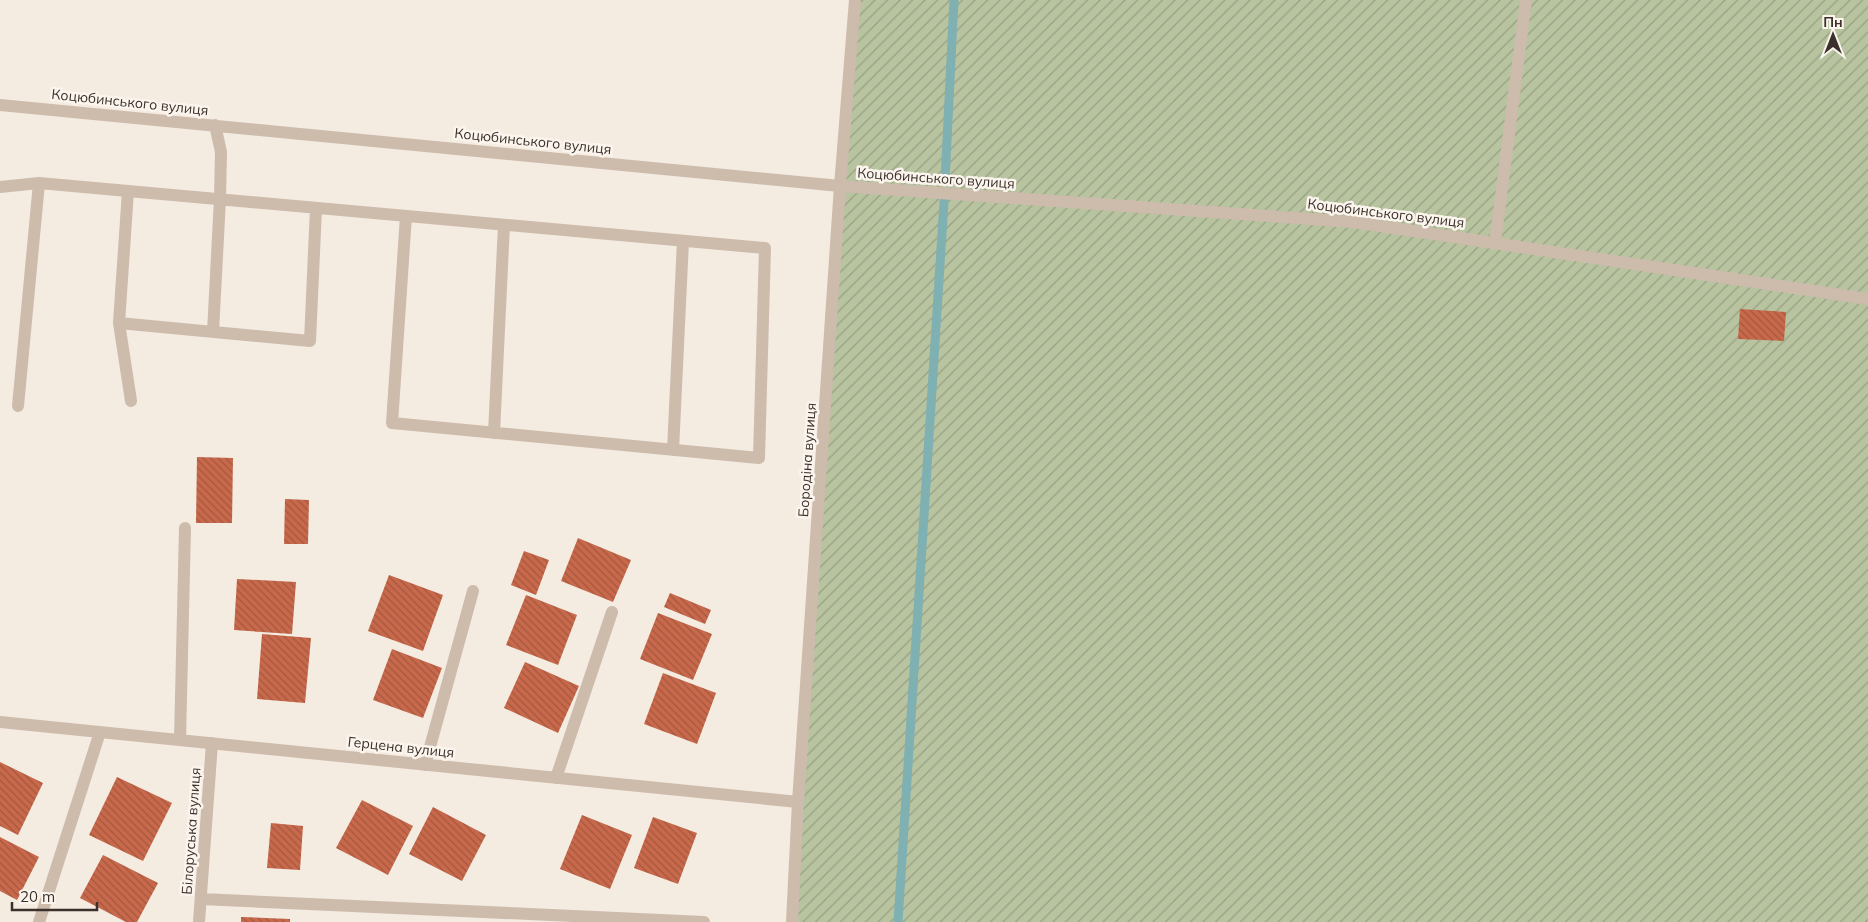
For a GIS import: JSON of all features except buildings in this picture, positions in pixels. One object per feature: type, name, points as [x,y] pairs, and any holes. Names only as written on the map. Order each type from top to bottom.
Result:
[{"type":"street","name":"Бородіна вулиця","points":[[792,922],[798,802],[840,186],[855,0]]},
{"type":"street","points":[[1495,242],[1526,0]]},
{"type":"street","name":"Коцюбинського вулиця","points":[[0,104],[840,186],[1353,222],[1868,298]]},
{"type":"street","points":[[213,332],[221,152],[215,125]]},
{"type":"street","points":[[18,406],[39,183]]},
{"type":"street","points":[[0,187],[39,183],[128,190],[766,248],[759,458],[392,423],[406,216]]},
{"type":"street","points":[[128,190],[119,323],[131,401]]},
{"type":"street","points":[[119,323],[310,341],[316,208]]},
{"type":"street","points":[[494,432],[504,225]]},
{"type":"street","points":[[673,450],[683,241]]},
{"type":"street","points":[[180,740],[185,528]]},
{"type":"street","points":[[425,765],[473,591]]},
{"type":"street","points":[[556,778],[612,612]]},
{"type":"street","name":"Герцена вулиця","points":[[0,722],[798,802]]},
{"type":"street","points":[[39,922],[100,732]]},
{"type":"street","name":"Білоруська вулиця","points":[[199,922],[212,743]]},
{"type":"street","points":[[201,900],[704,922]]},
{"type":"green space","points":[[855,0],[1868,0],[1868,922],[795,922]]},
{"type":"waterway","points":[[945,180],[954,0]]},
{"type":"waterway","points":[[898,922],[944,202]]}]
